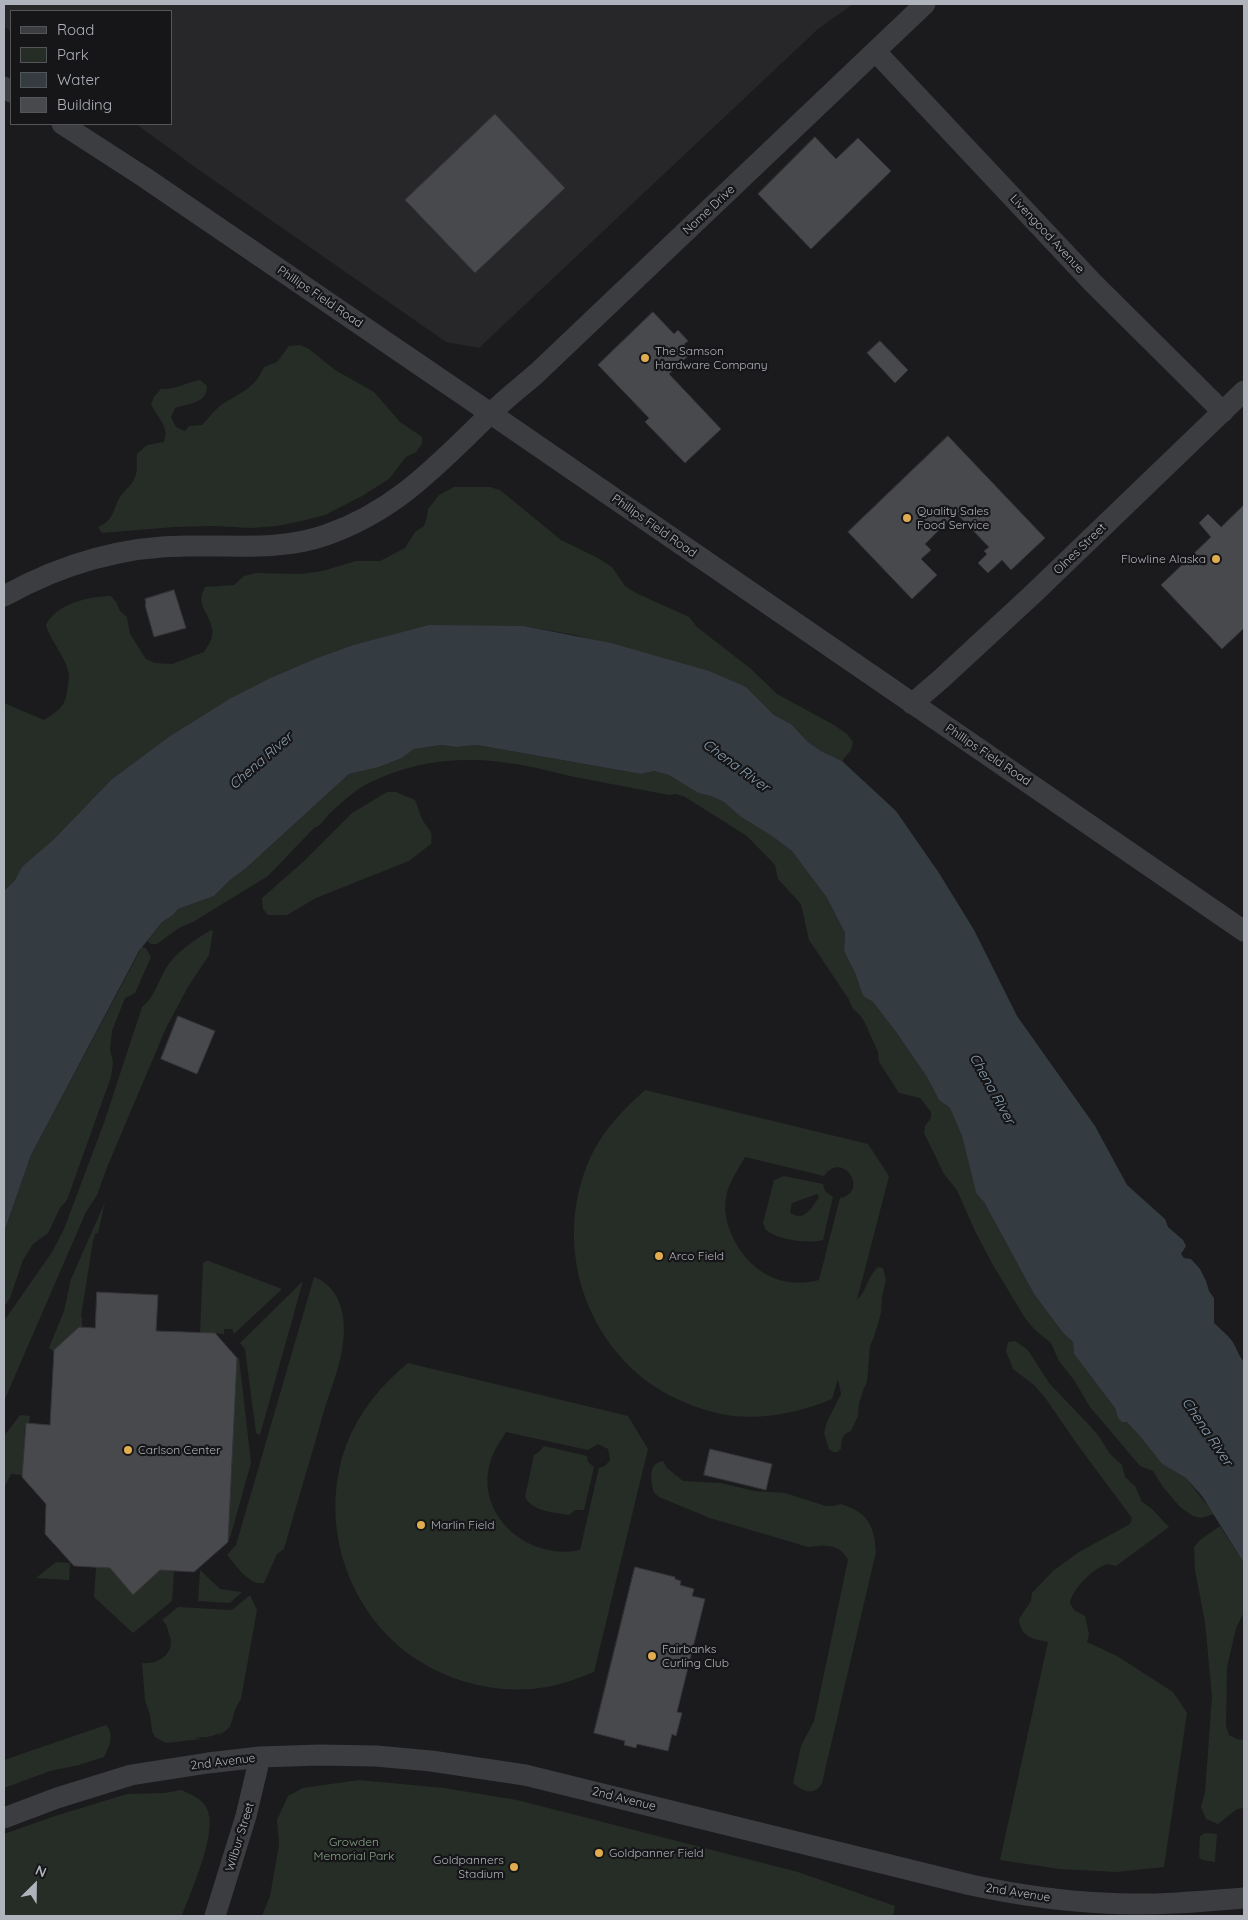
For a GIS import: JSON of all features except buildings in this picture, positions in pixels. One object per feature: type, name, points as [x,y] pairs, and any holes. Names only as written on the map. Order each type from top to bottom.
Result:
[{"type":"street","name":"Nome Drive","points":[[4,596],[70,566],[123,552],[172,546],[270,546],[294,543],[325,535],[374,514],[396,500],[437,466],[490,413],[537,373],[925,4]]},
{"type":"street","name":"Livengood Avenue","points":[[876,52],[1093,283],[1223,412]]},
{"type":"street","name":"Phillips Field Road","points":[[64,125],[144,176],[1244,931]]},
{"type":"street","name":"Olnes Street","points":[[912,704],[1038,589],[1244,391]]},
{"type":"street","name":"2nd Avenue","points":[[4,1818],[57,1798],[131,1775],[260,1757],[376,1756],[431,1761],[518,1774],[571,1785],[971,1885],[1015,1894],[1104,1904],[1156,1904],[1244,1898]]},
{"type":"street","name":"Wilbur Street","points":[[215,1916],[246,1816],[260,1757]]},
{"type":"shaded area","points":[[4,4],[853,4],[818,29],[479,348],[446,342],[137,125],[172,125],[172,10],[10,10],[10,31],[4,26]],"holes":[[[495,114],[565,188],[475,273],[405,200]]]},
{"type":"green space","points":[[300,345],[309,349],[335,370],[374,392],[400,422],[422,437],[422,444],[416,452],[406,457],[389,479],[362,496],[325,515],[277,526],[250,528],[215,526],[174,527],[102,533],[98,527],[108,520],[123,493],[134,480],[137,454],[147,445],[164,442],[164,427],[151,404],[161,389],[200,380],[207,386],[201,400],[175,408],[171,417],[176,427],[185,431],[189,426],[202,425],[221,405],[252,385],[264,367],[277,362],[289,346]]},
{"type":"green space","points":[[454,487],[490,487],[500,490],[561,540],[612,567],[625,586],[636,593],[689,617],[697,627],[751,669],[777,694],[847,734],[853,742],[851,750],[842,761],[821,751],[808,742],[791,724],[774,715],[746,687],[659,657],[575,635],[524,626],[429,626],[353,645],[317,658],[270,678],[231,698],[170,736],[112,779],[53,840],[23,867],[15,880],[4,891],[4,703],[44,720],[63,705],[68,683],[68,669],[46,625],[57,612],[83,600],[111,596],[120,611],[127,617],[130,634],[146,659],[155,663],[172,664],[204,652],[210,641],[212,629],[201,599],[205,587],[234,585],[244,576],[256,573],[300,574],[322,571],[356,561],[380,561],[405,548],[415,532],[424,526],[428,509],[439,495]]},
{"type":"green space","points":[[442,745],[456,747],[477,745],[641,774],[654,771],[669,775],[698,793],[724,802],[741,817],[792,851],[827,898],[845,933],[844,951],[855,973],[863,996],[873,1002],[927,1077],[939,1100],[950,1108],[962,1136],[976,1193],[984,1202],[1034,1294],[1064,1334],[1073,1342],[1074,1354],[1115,1408],[1118,1418],[1127,1422],[1140,1435],[1162,1464],[1186,1478],[1214,1514],[1201,1518],[1193,1516],[1180,1507],[1163,1487],[1153,1471],[1140,1466],[1090,1407],[1074,1380],[1059,1361],[1051,1343],[1034,1329],[1025,1318],[993,1265],[975,1231],[957,1190],[944,1174],[924,1133],[925,1126],[931,1118],[931,1112],[920,1098],[899,1093],[879,1062],[878,1052],[864,1021],[853,1009],[848,998],[809,940],[801,904],[778,879],[775,865],[747,836],[685,797],[580,778],[528,766],[482,760],[443,761],[405,769],[369,783],[349,796],[321,824],[314,828],[268,876],[193,922],[179,928],[157,944],[151,944],[147,941],[162,922],[173,915],[178,909],[214,896],[349,774],[379,767],[402,758],[414,749]]},
{"type":"green space","points":[[387,792],[396,792],[415,800],[423,821],[431,833],[431,844],[409,861],[316,898],[287,915],[268,915],[263,909],[262,898],[303,862],[352,813]]},
{"type":"green space","points":[[211,930],[213,931],[209,955],[188,987],[166,1028],[97,1195],[86,1212],[4,1401],[4,1321],[52,1252],[64,1229],[105,1120],[142,1007],[150,999],[170,962],[181,951]]},
{"type":"green space","points":[[142,947],[146,948],[151,957],[135,993],[125,998],[112,1031],[110,1050],[113,1062],[111,1077],[67,1200],[60,1208],[48,1233],[33,1244],[23,1260],[10,1298],[4,1307],[4,1232],[31,1155]]},
{"type":"green space","name":"Arco Field","points":[[645,1090],[868,1144],[889,1176],[857,1300],[878,1267],[883,1268],[886,1280],[882,1296],[881,1313],[870,1346],[867,1382],[859,1403],[858,1416],[851,1431],[843,1438],[841,1449],[837,1452],[829,1449],[824,1433],[827,1422],[841,1394],[838,1379],[832,1399],[808,1408],[784,1414],[746,1417],[721,1414],[686,1403],[652,1385],[624,1361],[602,1332],[586,1299],[576,1263],[574,1227],[579,1190],[597,1145],[622,1112]],"holes":[[[745,1157],[824,1176],[831,1169],[839,1167],[850,1175],[853,1181],[853,1188],[849,1194],[840,1198],[819,1280],[804,1283],[789,1282],[776,1279],[764,1273],[743,1254],[735,1242],[726,1217],[727,1192]]]},
{"type":"green space","points":[[784,1176],[823,1184],[825,1191],[833,1197],[823,1240],[809,1242],[793,1240],[766,1230],[763,1223],[774,1180]],"holes":[[[817,1194],[819,1197],[805,1214],[797,1216],[790,1212],[792,1203]]]},
{"type":"green space","points":[[105,1202],[98,1233],[95,1234],[93,1241],[81,1316],[82,1327],[79,1327],[54,1352],[49,1348],[64,1311],[71,1279]]},
{"type":"green space","points":[[206,1261],[282,1289],[234,1334],[232,1329],[224,1329],[224,1334],[200,1333],[203,1263]]},
{"type":"green space","points":[[314,1277],[322,1281],[333,1291],[340,1305],[344,1321],[342,1350],[284,1549],[277,1554],[264,1583],[258,1583],[243,1574],[227,1555],[236,1545]]},
{"type":"green space","points":[[303,1281],[260,1435],[256,1433],[245,1349],[240,1343]]},
{"type":"green space","points":[[1015,1341],[1028,1350],[1049,1383],[1090,1426],[1110,1454],[1122,1465],[1125,1477],[1135,1486],[1142,1502],[1152,1509],[1169,1527],[1116,1566],[1108,1564],[1096,1569],[1079,1585],[1070,1603],[1074,1610],[1085,1616],[1089,1634],[1087,1642],[1117,1656],[1173,1692],[1187,1713],[1164,1867],[1116,1872],[1060,1869],[1000,1860],[1048,1642],[1033,1638],[1025,1633],[1022,1630],[1019,1619],[1031,1601],[1032,1593],[1053,1571],[1079,1552],[1130,1524],[1132,1518],[1046,1399],[1034,1385],[1013,1369],[1006,1351],[1008,1342]]},
{"type":"green space","points":[[237,1358],[239,1358],[251,1463],[230,1538],[228,1539]]},
{"type":"green space","name":"Marlin Field","points":[[408,1363],[628,1416],[648,1449],[594,1672],[577,1679],[534,1689],[494,1688],[469,1683],[444,1674],[413,1657],[387,1635],[366,1608],[350,1578],[340,1545],[335,1511],[338,1477],[347,1443],[358,1420],[372,1399]],"holes":[[[506,1432],[588,1450],[598,1444],[608,1449],[610,1460],[605,1466],[599,1468],[580,1550],[561,1552],[542,1548],[525,1541],[510,1530],[498,1517],[491,1500],[487,1482],[491,1459]]]},
{"type":"green space","points":[[20,1415],[30,1416],[29,1424],[25,1426],[23,1475],[11,1474],[4,1488],[4,1436]]},
{"type":"green space","name":"Marlin Field","points":[[544,1446],[587,1456],[588,1462],[594,1467],[584,1510],[575,1510],[569,1515],[550,1512],[533,1506],[525,1497],[534,1455]]},
{"type":"green space","points":[[663,1461],[667,1468],[683,1481],[721,1483],[754,1491],[785,1493],[826,1506],[841,1504],[858,1511],[871,1527],[876,1552],[822,1783],[816,1790],[801,1789],[793,1783],[801,1746],[814,1721],[848,1560],[845,1554],[831,1546],[808,1547],[710,1518],[659,1497],[654,1493],[651,1474],[654,1466]]},
{"type":"green space","points":[[1220,1526],[1244,1563],[1244,1612],[1236,1628],[1227,1667],[1226,1725],[1229,1735],[1244,1740],[1244,1808],[1237,1809],[1218,1824],[1206,1819],[1201,1807],[1205,1792],[1212,1697],[1205,1622],[1195,1570],[1194,1547],[1200,1540]]},
{"type":"green space","points":[[56,1562],[70,1563],[69,1580],[36,1578]]},
{"type":"green space","points":[[96,1567],[110,1568],[133,1595],[160,1570],[174,1571],[172,1601],[133,1633],[94,1597]]},
{"type":"green space","points":[[200,1570],[220,1589],[242,1592],[230,1603],[198,1601]]},
{"type":"green space","points":[[250,1595],[257,1610],[241,1699],[236,1707],[230,1727],[220,1735],[218,1735],[225,1729],[218,1734],[194,1737],[201,1739],[166,1743],[155,1737],[145,1700],[142,1663],[155,1662],[165,1656],[171,1646],[167,1626],[162,1620],[178,1607],[232,1610]]},
{"type":"green space","points":[[106,1725],[111,1736],[104,1757],[50,1771],[4,1788],[4,1760]]},
{"type":"green space","name":"Growden Memorial Park","points":[[359,1780],[444,1788],[517,1800],[798,1872],[895,1906],[893,1916],[262,1916],[270,1896],[279,1845],[277,1820],[288,1796],[303,1788]]},
{"type":"green space","points":[[181,1790],[201,1801],[206,1807],[209,1817],[207,1845],[182,1916],[4,1916],[4,1834],[127,1794],[165,1793]]},
{"type":"green space","points":[[1205,1833],[1217,1834],[1215,1862],[1202,1860],[1199,1857],[1200,1836]]},
{"type":"water","name":"Chena River","points":[[429,625],[524,626],[611,643],[709,671],[746,687],[774,715],[791,724],[808,742],[821,751],[842,761],[896,811],[939,873],[974,930],[1017,1016],[1095,1126],[1127,1185],[1165,1219],[1168,1227],[1183,1240],[1186,1246],[1181,1254],[1184,1258],[1191,1259],[1200,1269],[1214,1298],[1214,1323],[1232,1341],[1244,1362],[1244,1563],[1202,1496],[1186,1478],[1162,1464],[1127,1422],[1122,1422],[1118,1418],[1115,1408],[1074,1354],[1073,1342],[1064,1334],[1034,1294],[984,1202],[976,1193],[962,1136],[950,1108],[939,1100],[927,1077],[873,1002],[863,996],[855,973],[844,951],[845,933],[827,898],[792,851],[741,817],[724,802],[698,793],[669,775],[654,771],[641,774],[477,745],[456,747],[442,745],[414,749],[402,758],[379,767],[349,774],[214,896],[178,909],[173,915],[162,922],[139,951],[31,1155],[4,1232],[4,891],[15,880],[22,867],[53,840],[112,779],[170,736],[231,698],[270,678],[353,645]]},
{"type":"place","name":"The Samson Hardware Company","points":[[645,358]]},
{"type":"place","name":"Quality Sales Food Service","points":[[907,518]]},
{"type":"place","name":"Flowline Alaska","points":[[1216,559]]},
{"type":"place","name":"Arco Field","points":[[659,1256]]},
{"type":"place","name":"Carlson Center","points":[[128,1450]]},
{"type":"place","name":"Marlin Field","points":[[421,1525]]},
{"type":"place","name":"Fairbanks Curling Club","points":[[652,1656]]},
{"type":"place","name":"Goldpanner Field","points":[[599,1853]]},
{"type":"place","name":"Goldpanners Stadium","points":[[514,1867]]}]
